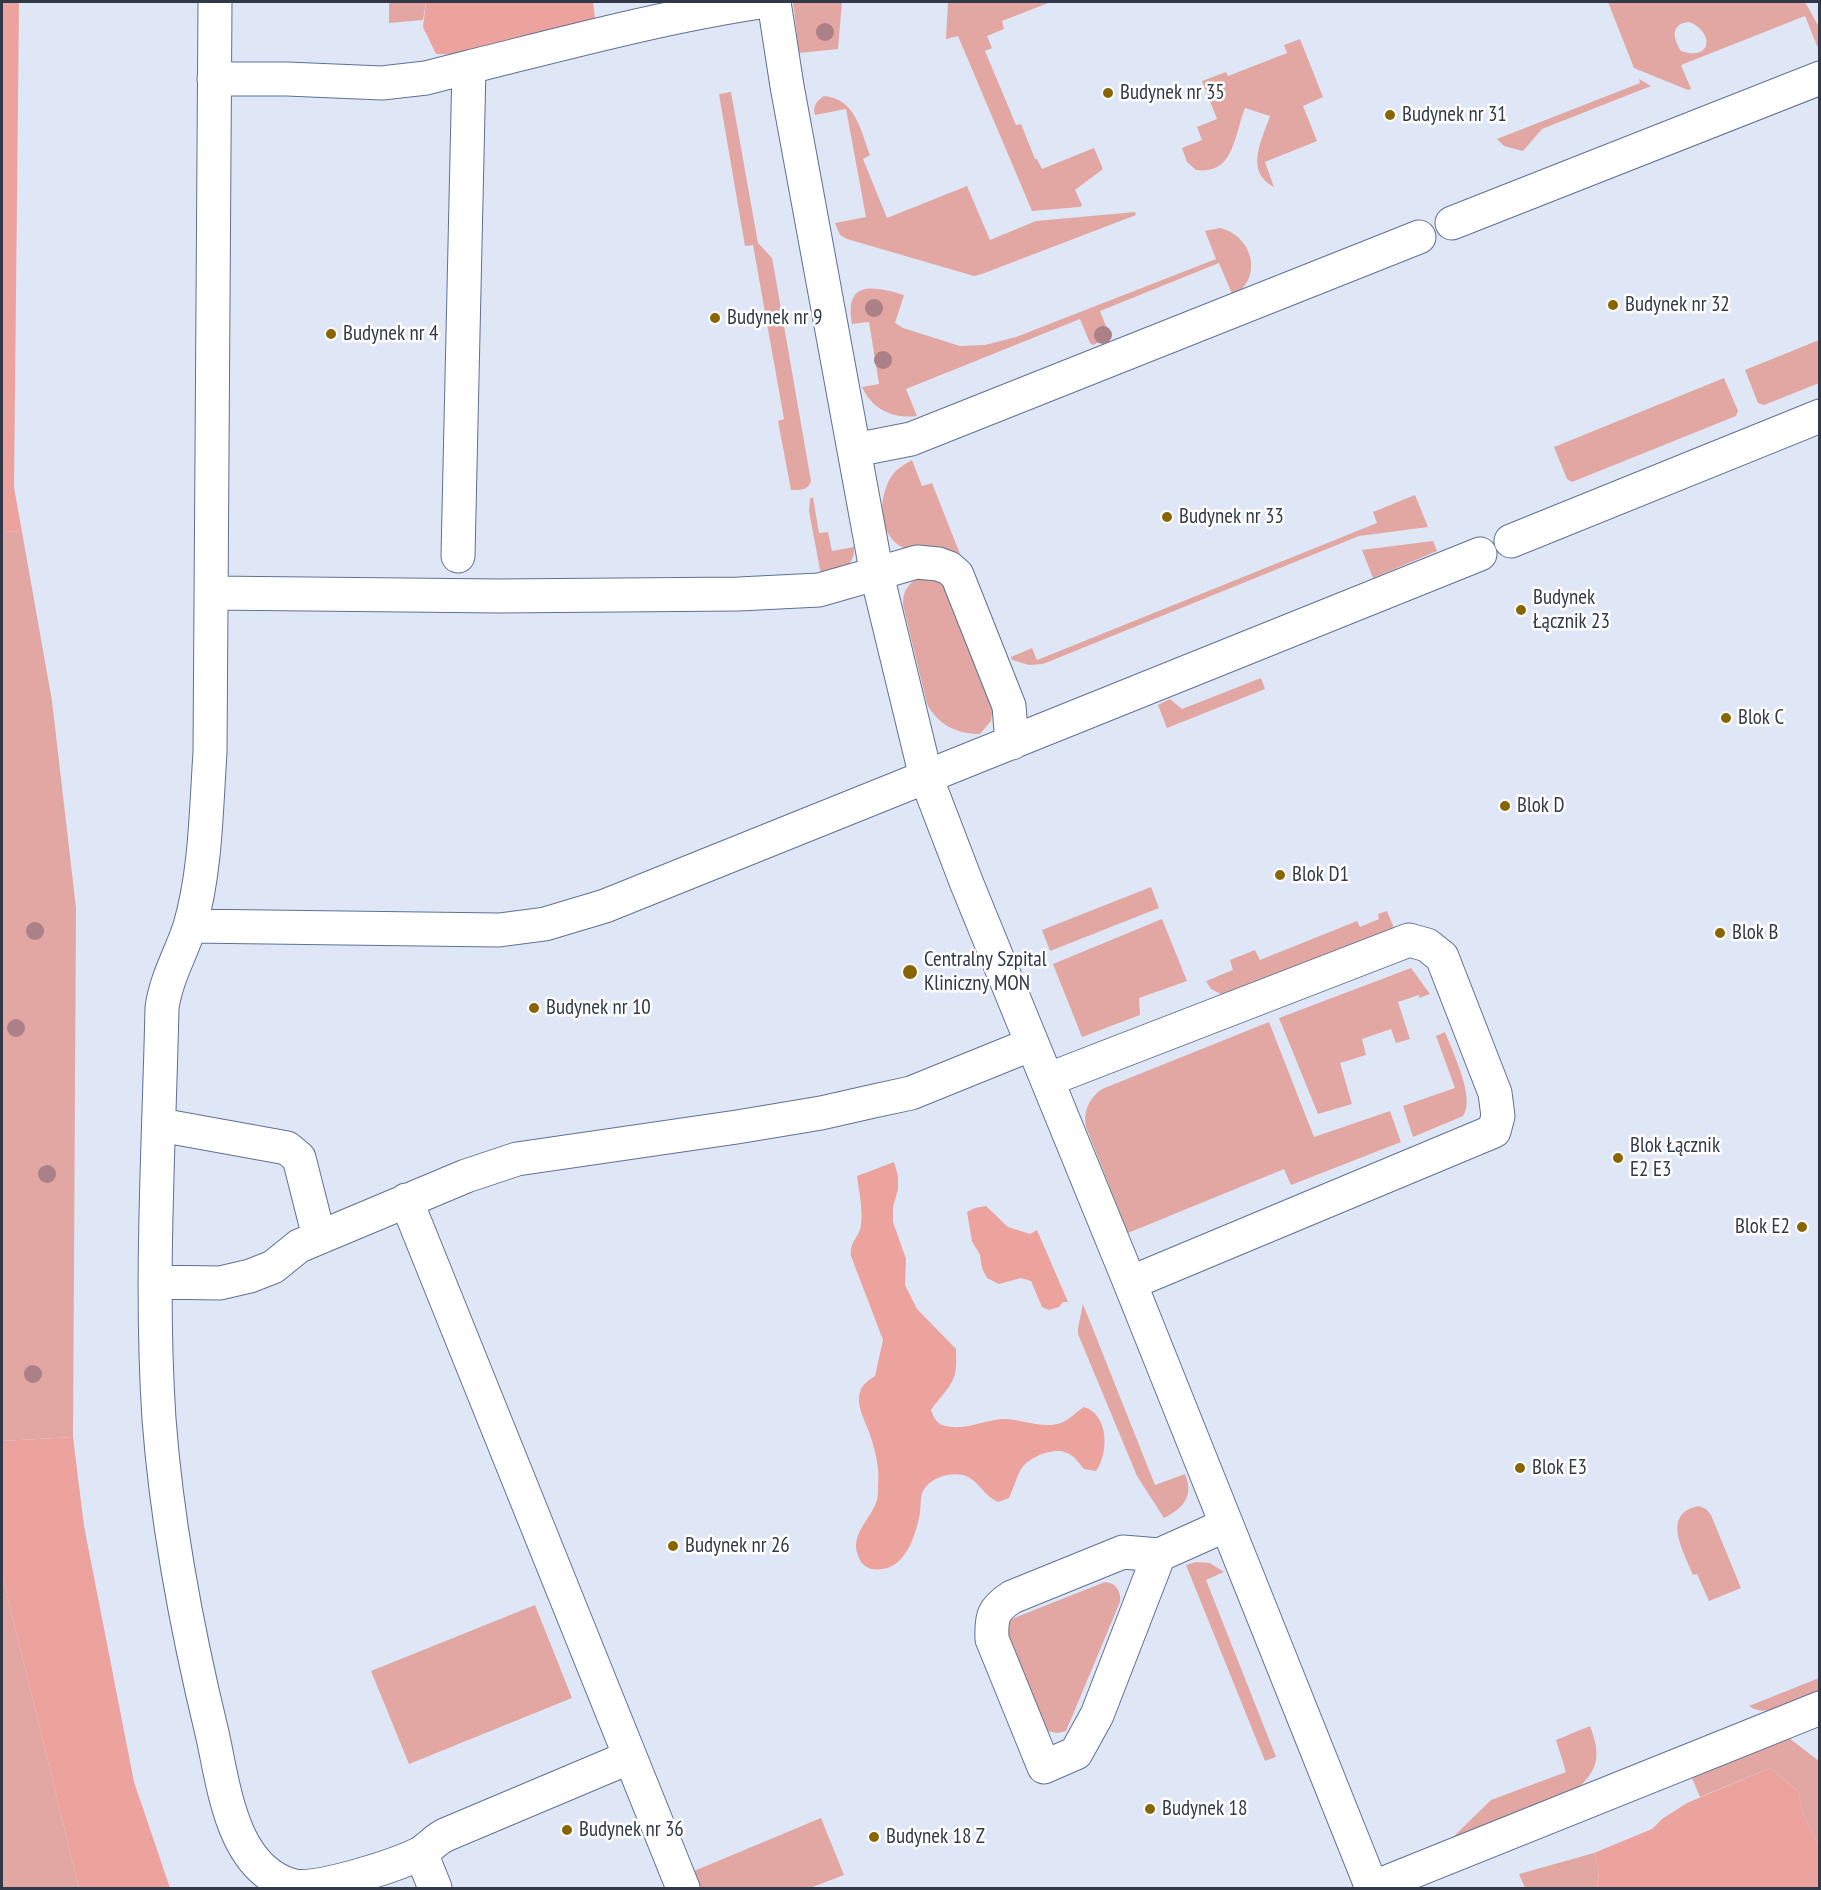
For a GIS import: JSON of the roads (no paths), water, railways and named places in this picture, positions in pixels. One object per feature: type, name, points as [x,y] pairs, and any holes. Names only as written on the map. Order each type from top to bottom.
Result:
[{"type":"lane","points":[[215,2],[210,753],[202,869],[190,926],[164,997],[155,1282],[159,1419],[169,1511],[187,1621],[235,1830],[250,1856],[261,1868],[295,1886],[323,1885],[346,1880],[421,1853],[445,1836],[630,1758]]},
{"type":"lane","points":[[214,79],[382,83],[426,78],[626,28],[718,8],[760,2]]},
{"type":"lane","points":[[774,2],[787,86],[877,575],[926,777],[1372,1888],[1820,1708]]},
{"type":"lane","points":[[458,556],[469,67]]},
{"type":"lane","points":[[1452,223],[1820,78]]},
{"type":"lane","points":[[855,450],[911,439],[1419,237]]},
{"type":"lane","points":[[1511,541],[1820,416]]},
{"type":"lane","points":[[190,926],[499,930],[545,924],[606,906],[1480,554]]},
{"type":"lane","points":[[212,593],[499,596],[739,594],[812,591],[877,575],[917,562],[929,562],[949,568],[957,575],[1009,706],[1012,743]]},
{"type":"lane","points":[[1047,1080],[1409,940],[1427,945],[1442,957],[1496,1093],[1498,1116],[1494,1131],[1130,1283]]},
{"type":"lane","points":[[155,1282],[220,1283],[250,1276],[273,1267],[299,1245],[406,1200],[517,1159],[821,1113],[911,1093],[1032,1044]]},
{"type":"lane","points":[[160,1125],[287,1148],[299,1158],[319,1237]]},
{"type":"lane","points":[[406,1200],[683,1888]]},
{"type":"lane","points":[[1159,1555],[1097,1715],[1076,1753],[1044,1767],[992,1639],[996,1609],[1012,1597],[1124,1552],[1159,1555],[1226,1525]]},
{"type":"lane","points":[[421,1853],[435,1888]]},
{"type":"place","name":"Budynek nr 35","points":[[1108,93]]},
{"type":"place","name":"Budynek nr 31","points":[[1390,115]]},
{"type":"place","name":"Budynek nr 32","points":[[1613,305]]},
{"type":"place","name":"Budynek nr 9","points":[[715,318]]},
{"type":"place","name":"Budynek nr 4","points":[[331,334]]},
{"type":"place","name":"Budynek nr 33","points":[[1167,517]]},
{"type":"place","name":"Budynek Łącznik 23","points":[[1521,610]]},
{"type":"place","name":"Blok C","points":[[1726,718]]},
{"type":"place","name":"Blok D","points":[[1505,806]]},
{"type":"place","name":"Blok D1","points":[[1280,875]]},
{"type":"place","name":"Blok B","points":[[1720,933]]},
{"type":"place","name":"Centralny Szpital Kliniczny MON","points":[[910,972]]},
{"type":"place","name":"Budynek nr 10","points":[[534,1008]]},
{"type":"place","name":"Blok Łącznik E2 E3","points":[[1618,1158]]},
{"type":"place","name":"Blok E2","points":[[1802,1227]]},
{"type":"place","name":"Blok E3","points":[[1520,1468]]},
{"type":"place","name":"Budynek nr 26","points":[[673,1546]]},
{"type":"place","name":"Budynek 18","points":[[1150,1809]]},
{"type":"place","name":"Budynek nr 36","points":[[567,1830]]},
{"type":"place","name":"Budynek 18 Z","points":[[874,1837]]}]
